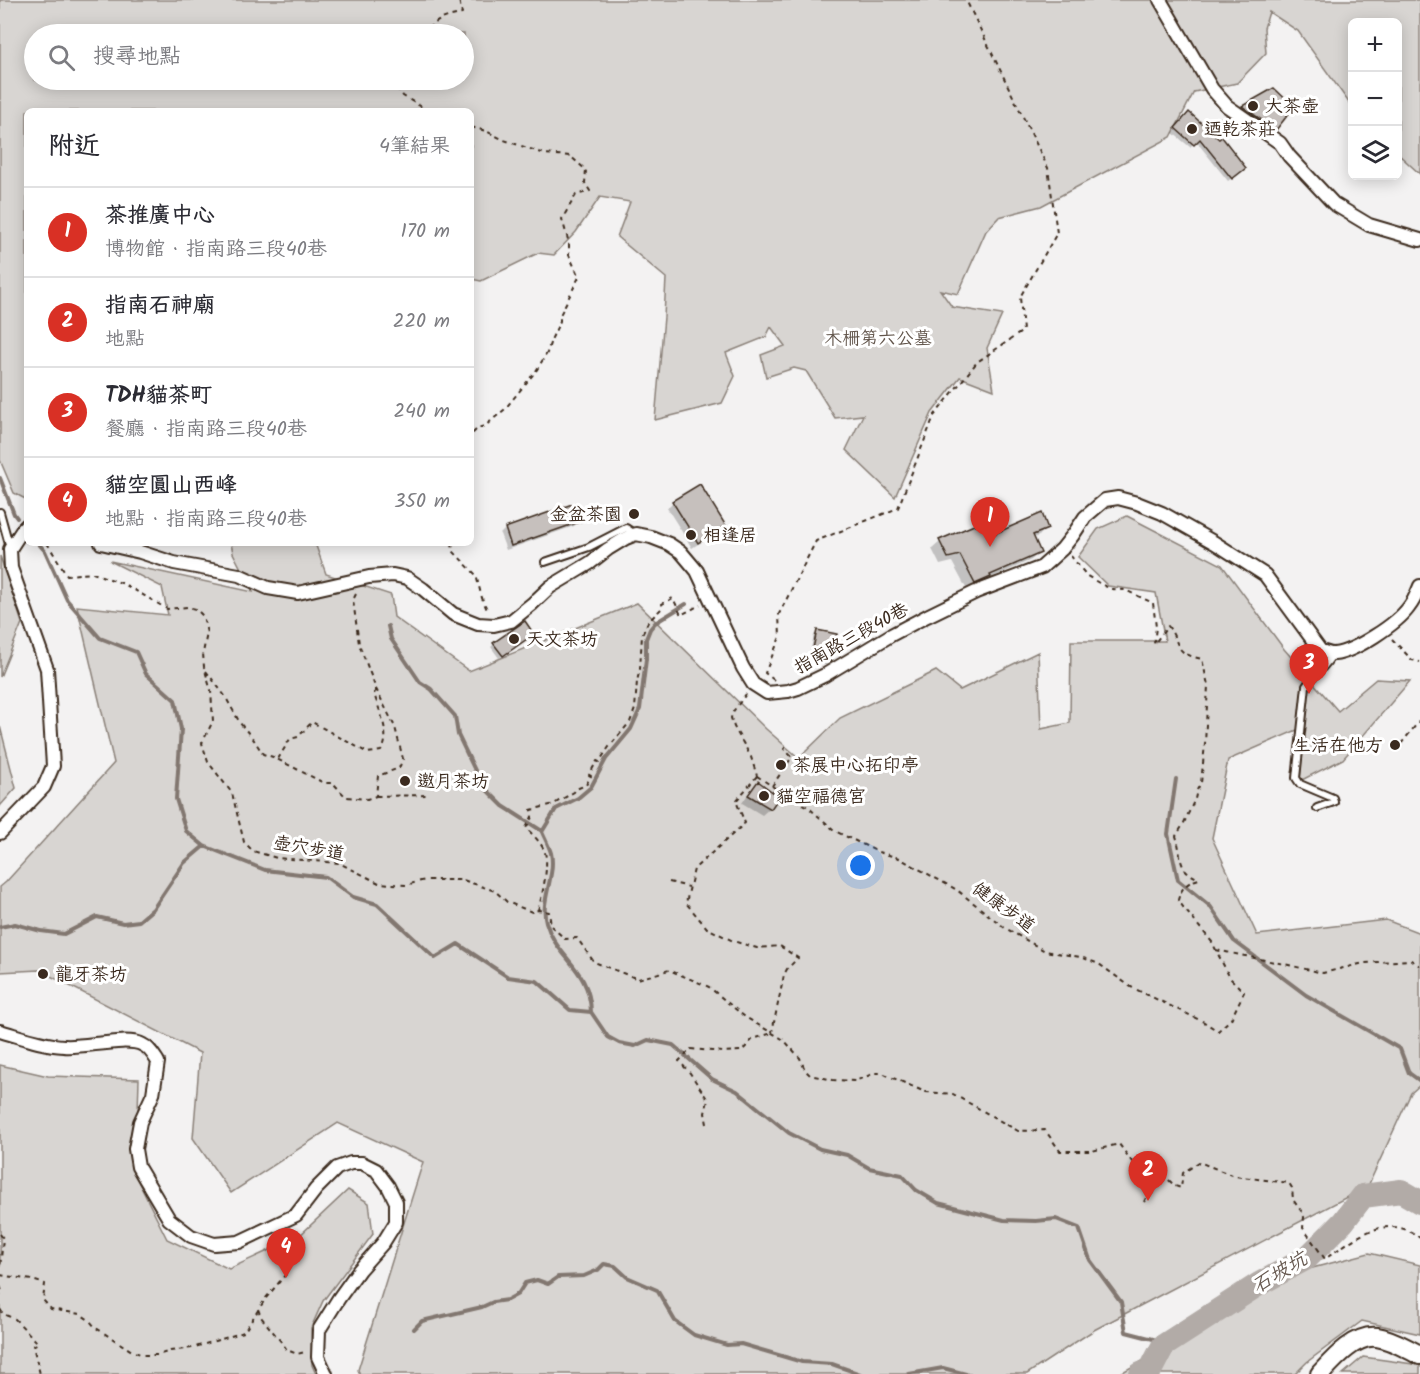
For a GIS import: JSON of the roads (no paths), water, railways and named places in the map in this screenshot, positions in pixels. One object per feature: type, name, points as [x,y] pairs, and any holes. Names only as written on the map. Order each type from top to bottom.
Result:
[{"type":"street","points":[[1160,0],[1212,88],[1227,106],[1280,143],[1289,156],[1334,204],[1369,225],[1420,240]]},
{"type":"street","name":"指南路三段40巷","points":[[636,534],[669,544],[681,552],[697,571],[743,668],[753,684],[767,693],[798,688],[937,611],[976,592],[1042,567],[1062,549],[1085,517],[1105,500],[1118,498],[1137,502],[1162,513],[1265,574],[1320,650],[1332,654]]},
{"type":"street","points":[[0,833],[44,787],[53,766],[47,669],[11,568],[10,549],[24,528]]},
{"type":"street","points":[[114,546],[174,563],[239,575],[268,588],[298,593],[393,575],[407,578],[453,614],[478,624],[494,625],[511,621],[550,587],[590,563],[608,549],[636,534]]},
{"type":"street","points":[[1332,654],[1354,647],[1399,619],[1410,606],[1420,586]]},
{"type":"street","points":[[0,1031],[30,1040],[64,1046],[133,1041],[144,1045],[153,1053],[158,1062],[153,1094],[140,1122],[135,1149],[138,1167],[169,1219],[191,1236],[214,1244],[239,1242],[296,1215],[316,1189],[337,1168],[351,1163],[362,1163],[376,1170],[396,1202],[396,1222],[383,1243],[359,1270],[339,1298],[319,1330],[318,1358],[326,1374]]},
{"type":"street","points":[[1320,1374],[1342,1351],[1363,1338],[1376,1336],[1420,1355]]},
{"type":"lane","points":[[0,512],[10,549]]},
{"type":"lane","points":[[545,562],[589,547],[626,528],[636,534]]},
{"type":"lane","points":[[1317,808],[1334,802],[1333,798],[1300,784],[1296,778],[1306,686],[1312,676],[1327,664],[1332,654]]},
{"type":"waterway","points":[[0,478],[17,518]]},
{"type":"waterway","points":[[41,546],[67,600],[100,638],[136,652],[146,674],[175,700],[181,729],[176,799],[186,831],[204,846],[265,870],[326,877],[353,897],[377,904],[435,958],[458,944],[508,977],[537,981],[570,1010],[591,1012],[608,1037],[619,1043],[635,1046],[648,1040],[673,1045],[712,1079],[737,1091],[789,1133],[820,1149],[847,1155],[869,1168],[902,1175],[916,1190],[938,1203],[1004,1220],[1056,1219],[1079,1228],[1090,1260],[1121,1302],[1126,1332],[1157,1340],[1163,1346]]},
{"type":"waterway","points":[[591,1012],[585,984],[557,945],[546,922],[545,905],[552,861],[542,832],[556,809],[578,798],[591,787],[606,759],[631,729],[640,709],[646,639],[650,629],[655,623],[686,604]]},
{"type":"waterway","points":[[388,626],[391,639],[420,682],[431,689],[455,716],[458,735],[482,785],[503,806],[542,831]]},
{"type":"waterway","points":[[1176,779],[1168,834],[1178,880],[1210,906],[1234,941],[1306,995],[1400,1049],[1409,1073],[1420,1081]]},
{"type":"waterway","points":[[0,927],[15,924],[64,934],[97,917],[123,923],[139,921],[153,909],[184,863],[204,846]]},
{"type":"waterway","name":"石坡坑","points":[[1141,1374],[1150,1371],[1163,1346],[1259,1284],[1307,1258],[1343,1222],[1363,1196],[1401,1191],[1420,1202]]},
{"type":"waterway","points":[[414,1329],[422,1321],[507,1300],[518,1294],[525,1283],[537,1280],[548,1284],[558,1277],[584,1276],[598,1270],[604,1264],[615,1266],[627,1277],[657,1290],[675,1321],[694,1335],[727,1345],[741,1344],[802,1362],[832,1364],[860,1374]]},
{"type":"waterway","points":[[909,1374],[943,1368],[966,1374]]},
{"type":"place","name":"大茶壺","points":[[1253,106]]},
{"type":"place","name":"迺乾茶莊","points":[[1192,129]]},
{"type":"place","name":"金盆茶園","points":[[634,514]]},
{"type":"place","name":"相逢居","points":[[691,535]]},
{"type":"place","name":"茶推廣中心","points":[[990,547]]},
{"type":"place","name":"天文茶坊","points":[[514,639]]},
{"type":"place","name":"TDH貓茶町","points":[[1309,694]]},
{"type":"place","name":"生活在他方","points":[[1395,745]]},
{"type":"place","name":"茶展中心拓印亭","points":[[781,765]]},
{"type":"place","name":"邀月茶坊","points":[[405,781]]},
{"type":"place","name":"貓空福德宮","points":[[764,796]]},
{"type":"place","name":"龍牙茶坊","points":[[43,974]]},
{"type":"place","name":"指南石神廟","points":[[1148,1201]]},
{"type":"place","name":"貓空圓山西峰","points":[[286,1278]]},
{"type":"park label","name":"木柵第六公墓","points":[[878,338]]}]
